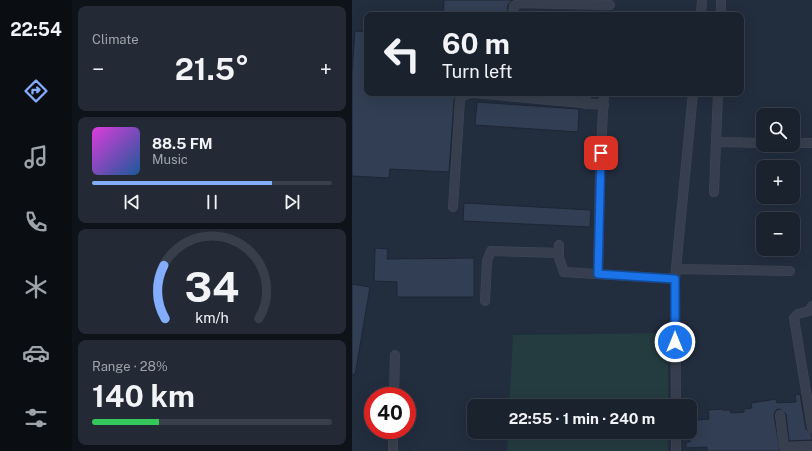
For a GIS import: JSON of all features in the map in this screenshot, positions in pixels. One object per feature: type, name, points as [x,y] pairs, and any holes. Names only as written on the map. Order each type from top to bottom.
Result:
[{"type":"street","points":[[701,12],[702,0]]},
{"type":"street","points":[[721,0],[721,12]]},
{"type":"street","points":[[513,12],[514,6],[519,1],[592,5],[610,3]]},
{"type":"street","points":[[591,12],[592,5]]},
{"type":"street","points":[[453,207],[460,100],[462,96]]},
{"type":"street","points":[[504,96],[604,105]]},
{"type":"street","points":[[585,104],[586,96]]},
{"type":"street","points":[[598,274],[600,169],[604,96]]},
{"type":"street","points":[[676,399],[676,274],[693,96]]},
{"type":"street","points":[[714,192],[718,96]]},
{"type":"street","points":[[716,142],[756,143]]},
{"type":"street","points":[[800,143],[812,143]]},
{"type":"street","points":[[486,300],[487,261],[491,251],[559,249],[560,264],[564,272],[598,274],[676,274],[790,271]]},
{"type":"street","points":[[812,306],[809,311],[794,318],[812,428]]},
{"type":"street","points":[[394,387],[395,355]]},
{"type":"street","points":[[780,415],[784,447],[812,446]]},
{"type":"street","points":[[393,451],[394,439]]},
{"type":"street","points":[[676,439],[676,451]]},
{"type":"green space","points":[[668,333],[668,399],[509,399],[513,335]]},
{"type":"green space","points":[[508,439],[668,439],[668,451],[507,451]]},
{"type":"building","points":[[444,0],[512,0],[508,5],[507,12],[443,12]]},
{"type":"building","points":[[355,31],[364,32],[364,96],[456,96],[454,100],[449,172],[390,169],[389,178],[352,176],[352,72]]},
{"type":"building","points":[[477,102],[579,109],[578,132],[475,125]]},
{"type":"building","points":[[464,203],[591,210],[590,227],[463,221]]},
{"type":"building","points":[[375,248],[388,249],[387,259],[474,258],[474,297],[397,297],[397,282],[374,281]]},
{"type":"building","points":[[352,284],[370,287],[355,375],[352,374]]},
{"type":"building","points":[[800,394],[806,429],[812,434],[812,440],[789,441],[786,414],[780,409],[776,410],[774,415],[780,451],[707,451],[707,447],[686,448],[686,442],[690,442],[690,439],[697,439],[697,420],[709,419],[708,410],[722,409],[730,410],[731,413],[744,412],[744,409],[752,408],[751,403],[776,399],[777,403],[796,402],[795,395]]},
{"type":"route","points":[[601,153],[598,274],[675,279],[675,342]]}]
